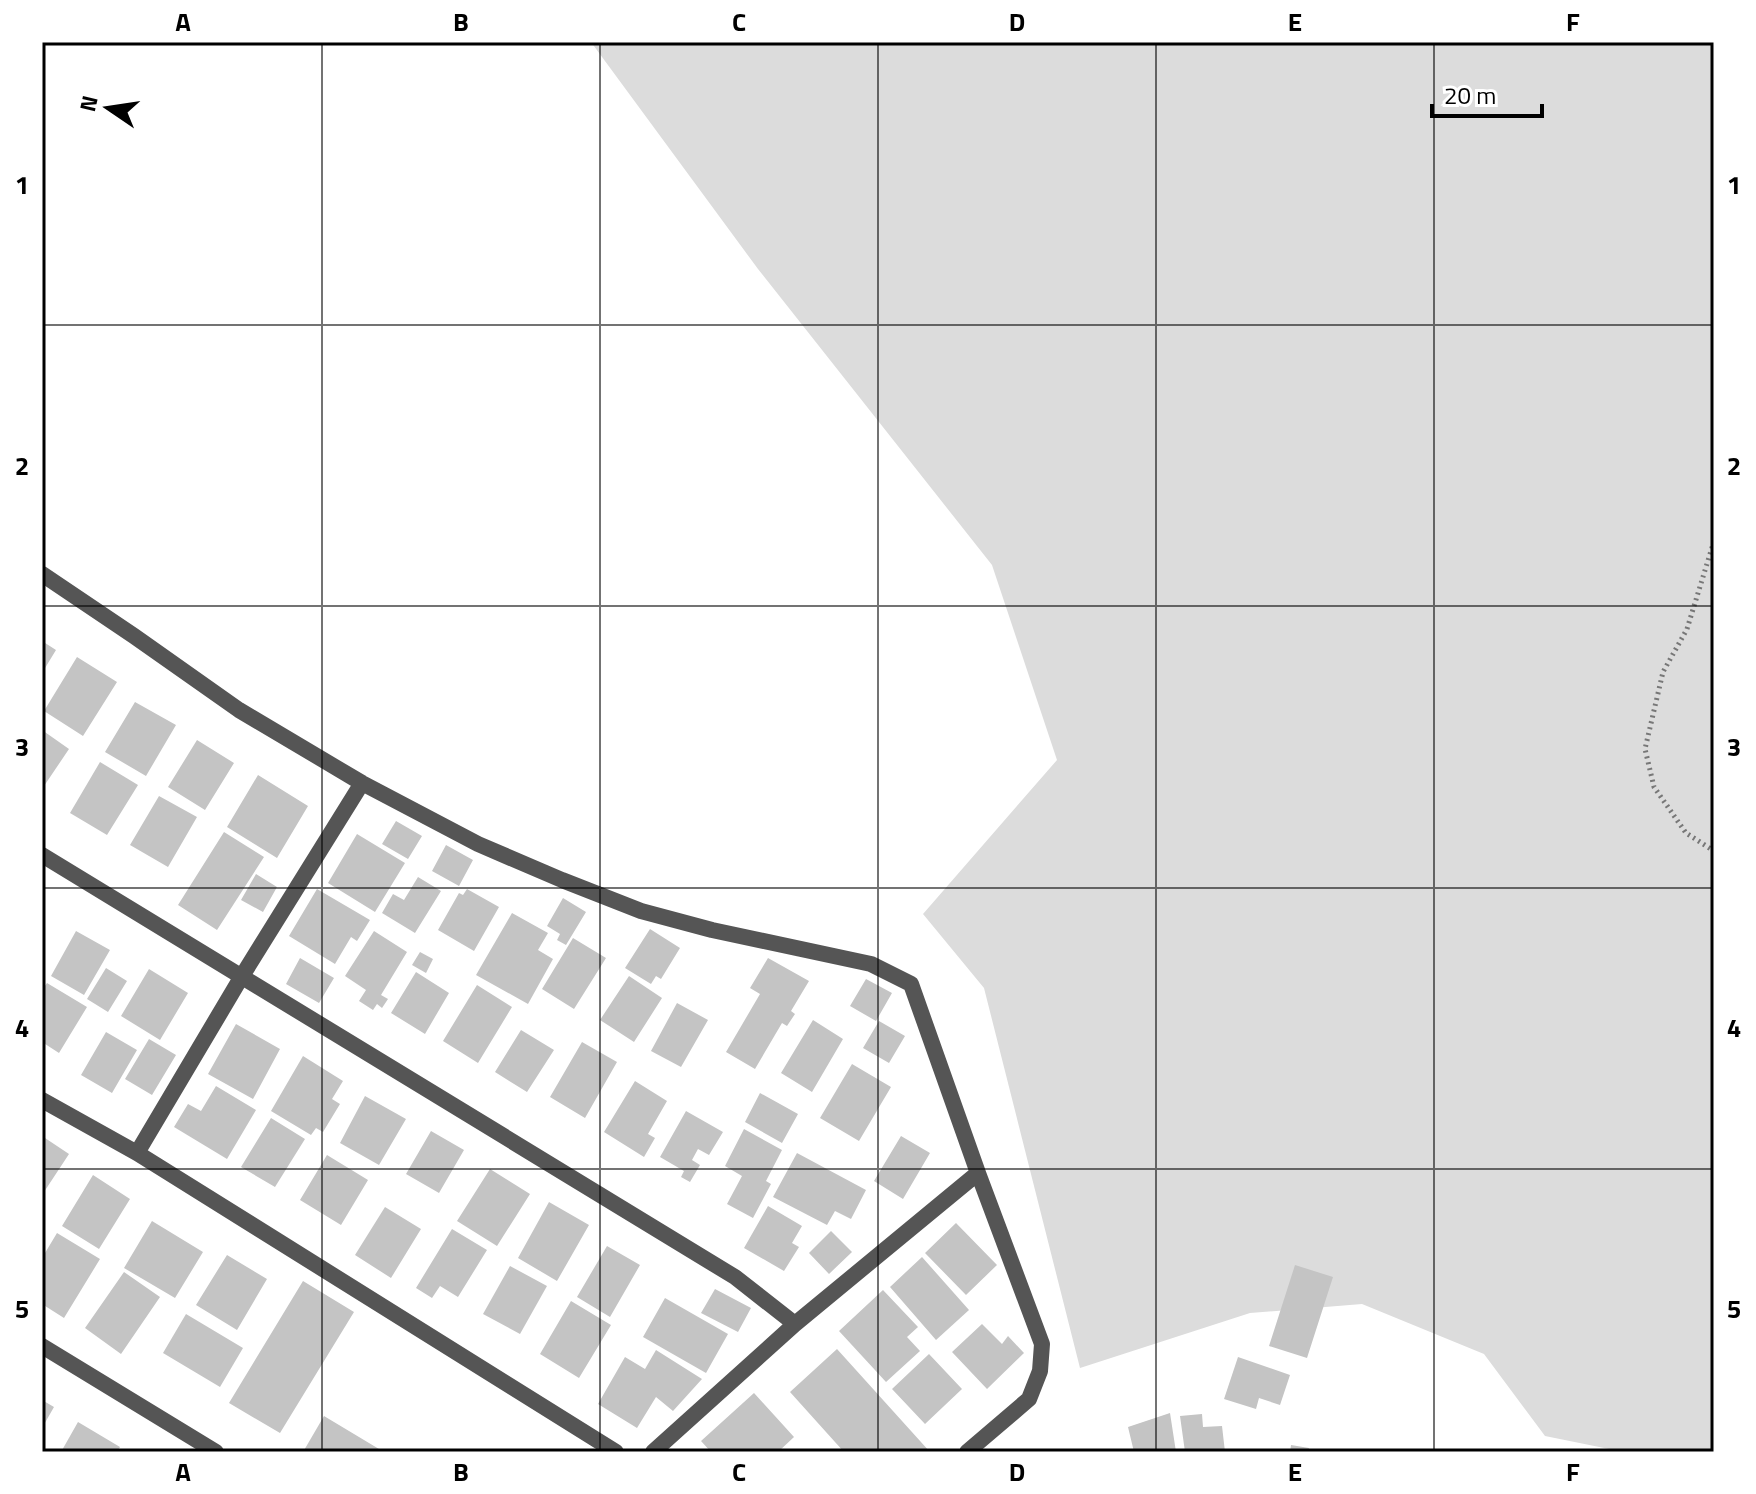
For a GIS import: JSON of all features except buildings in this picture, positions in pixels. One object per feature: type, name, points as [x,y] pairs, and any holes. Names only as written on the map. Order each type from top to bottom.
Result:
[{"type":"street","points":[[42,574],[239,710],[362,783],[478,844],[641,911],[712,930],[871,964],[911,984],[1042,1344],[1040,1371],[1029,1399],[967,1452]]},
{"type":"street","points":[[137,1153],[362,783]]},
{"type":"street","points":[[42,855],[735,1277],[795,1324]]},
{"type":"street","points":[[42,1100],[137,1153],[616,1452]]},
{"type":"street","points":[[653,1452],[795,1324],[978,1173]]},
{"type":"street","points":[[42,1346],[216,1452]]},
{"type":"path","points":[[1714,541],[1687,629],[1663,672],[1645,749],[1654,787],[1686,833],[1714,851]]},
{"type":"shaded area","points":[[591,42],[1714,42],[1714,1452],[1624,1452],[1545,1436],[1484,1354],[1362,1304],[1250,1313],[1080,1368],[984,988],[923,914],[1057,760],[992,565],[758,269]]}]
